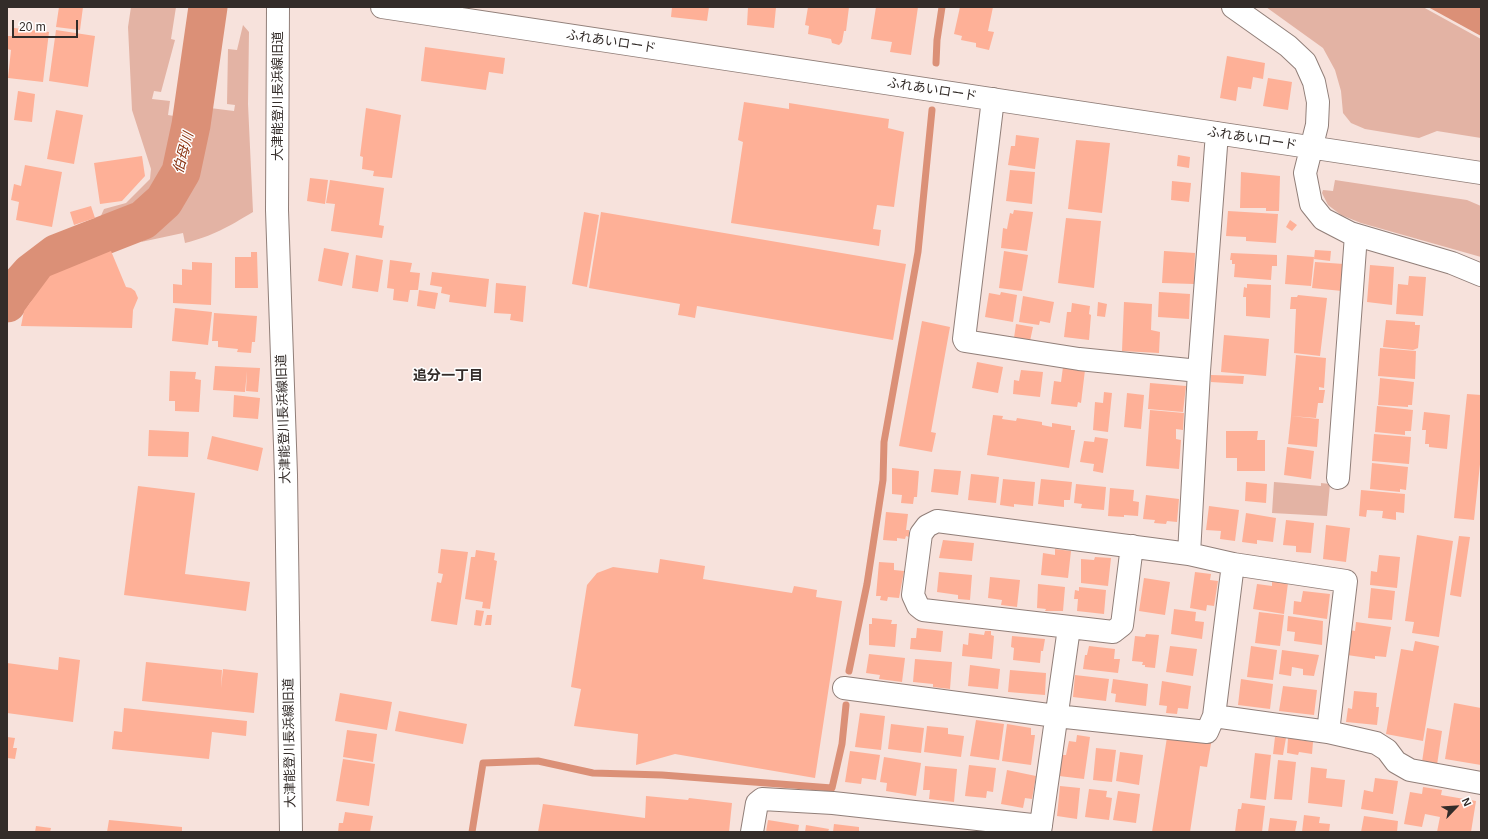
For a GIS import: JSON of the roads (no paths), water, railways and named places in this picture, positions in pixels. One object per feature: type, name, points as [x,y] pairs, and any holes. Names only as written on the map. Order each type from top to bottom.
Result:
[{"type":"street","name":"大津能登川長浜線旧道","points":[[278,7],[277,210],[286,475],[291,832]]},
{"type":"street","name":"ふれあいロード","points":[[382,7],[1478,173]]},
{"type":"street","points":[[1233,7],[1288,46],[1305,62],[1314,82],[1318,102],[1317,125],[1306,173],[1311,204],[1322,219],[1335,227],[1452,263],[1481,275]]},
{"type":"street","points":[[993,99],[964,339],[965,341],[1079,359],[1199,371]]},
{"type":"street","points":[[1189,554],[1199,371],[1217,134]]},
{"type":"street","points":[[1338,478],[1356,234]]},
{"type":"street","points":[[1132,546],[1122,625],[1113,632],[923,610],[918,606],[913,595],[921,534],[927,526],[936,521],[1132,546],[1189,554],[1233,564],[1346,580],[1328,732]]},
{"type":"street","points":[[844,688],[1056,716],[1207,732],[1214,716],[1233,564]]},
{"type":"street","points":[[752,832],[757,802],[762,799],[833,803],[1040,829],[1069,628]]},
{"type":"street","points":[[1214,716],[1328,732],[1376,743],[1387,750],[1396,762],[1410,770],[1481,783]]},
{"type":"waterway","name":"伯母川","points":[[7,303],[14,292],[31,273],[56,254],[143,220],[164,201],[181,172],[191,125],[208,7]]},
{"type":"waterway","points":[[936,63],[937,40],[942,7]]},
{"type":"waterway","points":[[849,671],[867,584],[883,480],[884,442],[918,252],[932,110]]},
{"type":"waterway","points":[[472,832],[483,763],[538,761],[593,773],[662,775],[832,788],[842,744],[846,705]]},
{"type":"district","name":"追分一丁目","points":[[448,376]]}]
